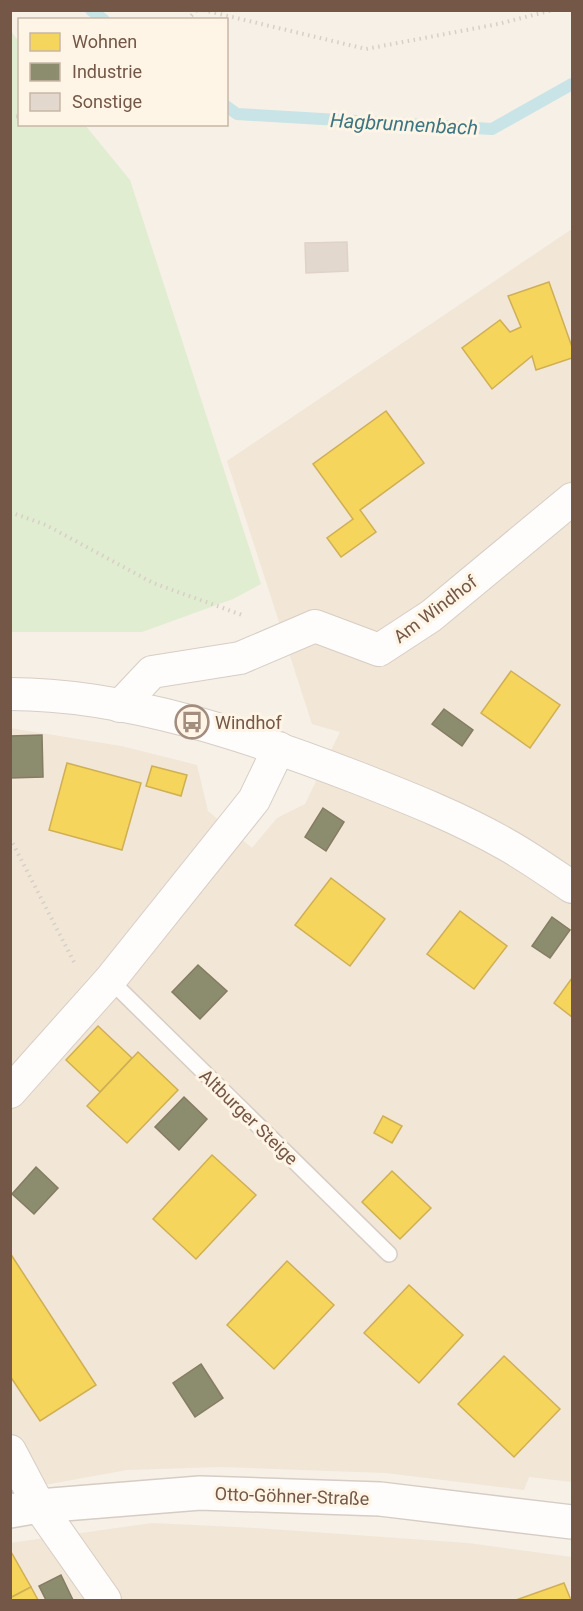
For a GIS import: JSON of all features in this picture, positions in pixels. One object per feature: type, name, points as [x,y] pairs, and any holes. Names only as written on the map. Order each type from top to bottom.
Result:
[{"type":"street","name":"Am Windhof","points":[[120,706],[152,672],[240,658],[315,626],[379,650],[431,616],[573,500]]},
{"type":"street","points":[[10,694],[39,694],[120,706],[192,722],[279,748],[436,809],[507,845],[573,887]]},
{"type":"street","points":[[10,1092],[104,986],[254,800],[279,748]]},
{"type":"street","points":[[10,1451],[25,1509],[105,1600]]},
{"type":"street","name":"Otto-Göhner-Straße","points":[[25,1509],[200,1493],[368,1498],[573,1522]]},
{"type":"lane","name":"Altburger Steige","points":[[104,986],[389,1254]]},
{"type":"path","points":[[203,10],[366,49],[498,24],[553,10]]},
{"type":"path","points":[[10,512],[46,525],[153,583],[244,615],[257,651]]},
{"type":"path","points":[[10,838],[77,969],[104,986]]},
{"type":"shaded area","points":[[572,229],[572,1482],[529,1477],[524,1490],[386,1473],[221,1467],[127,1470],[11,1491],[10,728],[121,746],[197,765],[208,811],[252,848],[277,818],[305,804],[340,732],[312,724],[227,461]]},
{"type":"shaded area","points":[[152,1523],[468,1543],[572,1557],[572,1600],[11,1600],[10,1543]]},
{"type":"green space","points":[[11,31],[18,41],[18,126],[86,126],[130,180],[261,584],[233,599],[142,632],[11,632]]},
{"type":"building: Wohnen","points":[[549,282],[572,347],[572,358],[536,370],[532,356],[492,389],[462,348],[500,320],[510,332],[521,327],[508,296]]},
{"type":"building: Wohnen","points":[[386,411],[424,463],[360,510],[376,532],[341,557],[327,538],[353,519],[313,464]]},
{"type":"building: Wohnen","points":[[511,671],[560,705],[530,748],[481,713]]},
{"type":"building: Wohnen","points":[[67,763],[141,783],[122,850],[49,830]]},
{"type":"building: Wohnen","points":[[152,766],[187,775],[181,796],[146,786]]},
{"type":"building: Wohnen","points":[[331,878],[385,919],[350,966],[295,925]]},
{"type":"building: Wohnen","points":[[460,911],[507,946],[474,989],[427,954]]},
{"type":"building: Wohnen","points":[[572,978],[572,1017],[554,1003]]},
{"type":"building: Wohnen","points":[[98,1026],[132,1058],[100,1092],[66,1060]]},
{"type":"building: Wohnen","points":[[138,1052],[178,1090],[127,1143],[87,1106]]},
{"type":"building: Wohnen","points":[[383,1116],[402,1126],[392,1143],[374,1133]]},
{"type":"building: Wohnen","points":[[212,1155],[256,1195],[196,1259],[153,1219]]},
{"type":"building: Wohnen","points":[[392,1171],[431,1208],[400,1239],[362,1202]]},
{"type":"building: Wohnen","points":[[10,1253],[96,1385],[40,1421],[10,1376]]},
{"type":"building: Wohnen","points":[[287,1261],[334,1305],[274,1369],[227,1325]]},
{"type":"building: Wohnen","points":[[409,1285],[463,1335],[419,1383],[364,1333]]},
{"type":"building: Wohnen","points":[[504,1356],[560,1409],[514,1457],[458,1404]]},
{"type":"building: Wohnen","points":[[10,1550],[31,1587],[10,1598]]},
{"type":"building: Wohnen","points":[[564,1583],[571,1600],[516,1600]]},
{"type":"building: Wohnen","points":[[31,1587],[38,1600],[10,1600],[10,1598]]},
{"type":"building: Industrie","points":[[444,709],[473,730],[462,746],[432,724]]},
{"type":"building: Industrie","points":[[42,735],[43,777],[10,778],[10,736]]},
{"type":"building: Industrie","points":[[323,808],[344,822],[326,851],[305,837]]},
{"type":"building: Industrie","points":[[552,917],[570,930],[550,958],[532,946]]},
{"type":"building: Industrie","points":[[198,965],[227,991],[200,1019],[172,992]]},
{"type":"building: Industrie","points":[[184,1097],[207,1119],[179,1150],[155,1127]]},
{"type":"building: Industrie","points":[[36,1167],[58,1188],[34,1214],[12,1194]]},
{"type":"building: Industrie","points":[[201,1364],[223,1398],[195,1417],[173,1383]]},
{"type":"building: Industrie","points":[[61,1575],[73,1600],[46,1600],[39,1586]]},
{"type":"building: Sonstige","points":[[347,242],[348,271],[306,273],[305,243]]},
{"type":"waterway","name":"Hagbrunnenbach","points":[[91,10],[101,18]]},
{"type":"waterway","name":"Hagbrunnenbach","points":[[228,107],[237,114],[492,129],[572,84]]},
{"type":"place","name":"Windhof","points":[[192,722]]}]
